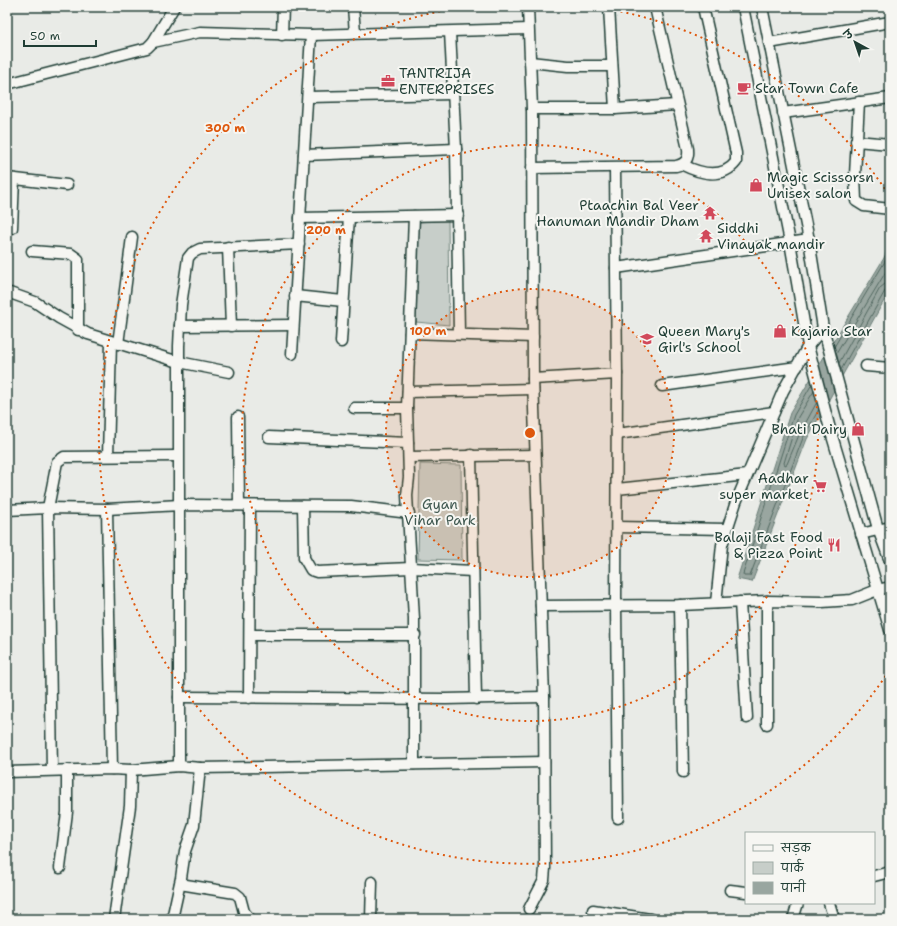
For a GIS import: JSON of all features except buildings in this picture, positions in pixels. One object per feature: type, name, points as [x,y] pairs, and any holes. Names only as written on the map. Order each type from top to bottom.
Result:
[{"type":"street","points":[[8,82],[147,48],[153,42],[174,7]]},
{"type":"street","points":[[282,35],[283,7]]},
{"type":"street","points":[[353,7],[355,33]]},
{"type":"street","points":[[528,7],[532,109],[533,389],[544,697],[545,868],[541,886],[529,909]]},
{"type":"street","points":[[609,7],[615,109]]},
{"type":"street","points":[[655,7],[688,149],[686,161],[683,165]]},
{"type":"street","points":[[532,168],[615,168],[683,165],[703,173],[714,174],[728,170],[736,162],[736,153],[703,7]]},
{"type":"street","points":[[744,7],[790,242],[808,346],[860,534],[890,630]]},
{"type":"street","points":[[762,7],[809,240],[824,332],[878,529],[890,560]]},
{"type":"street","points":[[769,43],[890,22]]},
{"type":"street","points":[[153,42],[200,32],[311,35],[528,29]]},
{"type":"street","points":[[450,32],[458,215],[458,334]]},
{"type":"street","points":[[292,354],[311,35]]},
{"type":"street","points":[[530,62],[568,66],[612,66]]},
{"type":"street","points":[[308,97],[453,94]]},
{"type":"street","points":[[783,113],[890,98]]},
{"type":"street","points":[[859,102],[856,141],[856,201],[864,206],[890,209]]},
{"type":"street","points":[[532,109],[615,109],[677,105]]},
{"type":"street","points":[[856,141],[890,144]]},
{"type":"street","points":[[304,155],[456,149]]},
{"type":"street","points":[[615,168],[618,818]]},
{"type":"street","points":[[12,228],[11,178],[67,185]]},
{"type":"street","points":[[300,218],[458,215]]},
{"type":"street","points":[[414,216],[407,408],[409,457],[408,495],[415,635],[414,764]]},
{"type":"street","points":[[341,342],[349,217]]},
{"type":"street","points":[[108,456],[114,343],[132,237]]},
{"type":"street","points":[[616,268],[809,240]]},
{"type":"street","points":[[179,766],[179,362],[180,326],[188,258],[192,253],[200,249],[299,244]]},
{"type":"street","points":[[228,247],[231,326]]},
{"type":"street","points":[[32,251],[71,254],[78,259],[78,330]]},
{"type":"street","points":[[7,292],[35,302],[78,330],[114,343],[179,362],[228,372]]},
{"type":"street","points":[[295,296],[343,301]]},
{"type":"street","points":[[180,326],[293,325]]},
{"type":"street","points":[[716,603],[719,564],[726,529],[747,476],[774,412],[808,346],[824,332]]},
{"type":"street","points":[[410,333],[533,337]]},
{"type":"street","points":[[866,366],[890,368]]},
{"type":"street","points":[[662,386],[797,367]]},
{"type":"street","points":[[533,378],[617,374]]},
{"type":"street","points":[[408,392],[533,389]]},
{"type":"street","points":[[354,408],[407,408]]},
{"type":"street","points":[[617,434],[774,412]]},
{"type":"street","points":[[238,417],[239,505]]},
{"type":"street","points":[[269,437],[408,443]]},
{"type":"street","points":[[471,455],[476,699]]},
{"type":"street","points":[[409,457],[535,455]]},
{"type":"street","points":[[52,770],[48,508],[57,462],[60,458],[178,456]]},
{"type":"street","points":[[617,489],[747,476]]},
{"type":"street","points":[[7,510],[48,508],[107,509],[180,505],[239,505],[351,506],[409,513]]},
{"type":"street","points":[[249,698],[250,506]]},
{"type":"street","points":[[303,506],[304,558],[306,565],[311,570],[317,572],[411,568],[473,571]]},
{"type":"street","points":[[107,509],[112,769]]},
{"type":"street","points":[[617,527],[726,529]]},
{"type":"street","points":[[860,534],[890,527]]},
{"type":"street","points":[[541,606],[680,605],[764,601],[822,602],[852,600],[877,590],[890,587]]},
{"type":"street","points":[[764,601],[767,724]]},
{"type":"street","points":[[742,602],[747,718]]},
{"type":"street","points":[[680,605],[683,772]]},
{"type":"street","points":[[250,635],[415,635]]},
{"type":"street","points":[[179,697],[476,699],[544,697]]},
{"type":"street","points":[[7,772],[112,769],[131,770],[179,766],[200,768],[544,762]]},
{"type":"street","points":[[172,919],[180,884],[185,851],[194,825],[200,768]]},
{"type":"street","points":[[60,868],[67,807],[67,770]]},
{"type":"street","points":[[114,919],[130,806],[131,770]]},
{"type":"street","points":[[875,876],[890,872]]},
{"type":"street","points":[[370,919],[372,882]]},
{"type":"street","points":[[180,884],[235,893],[240,897],[244,912],[250,919]]},
{"type":"street","points":[[730,890],[745,892]]},
{"type":"street","points":[[793,919],[798,904]]},
{"type":"street","points":[[829,904],[834,919]]},
{"type":"street","points":[[593,910],[650,919]]},
{"type":"green space","points":[[448,220],[449,325],[416,322],[418,222]]},
{"type":"green space","name":"Gyan Vihar Park","points":[[420,464],[461,465],[462,560],[418,559]]},
{"type":"water","points":[[890,243],[890,290],[807,439],[752,582],[737,579],[790,413],[884,258]]},
{"type":"place","name":"TANTRIJA ENTERPRISES","points":[[388,81]]},
{"type":"place","name":"Star Town Cafe","points":[[744,88]]},
{"type":"place","name":"Magic Scissorsn Unisex salon","points":[[756,185]]},
{"type":"place","name":"Ptaachin Bal Veer Hanuman Mandir Dham","points":[[710,213]]},
{"type":"place","name":"Siddhi Vinayak mandir","points":[[706,236]]},
{"type":"place","name":"Kajaria Star","points":[[780,331]]},
{"type":"place","name":"Queen Mary's Girl's School","points":[[647,339]]},
{"type":"place","name":"Bhati Dairy","points":[[858,429]]},
{"type":"place","name":"Aadhar super market","points":[[820,486]]},
{"type":"place","name":"Balaji Fast Food & Pizza Point","points":[[834,545]]}]
